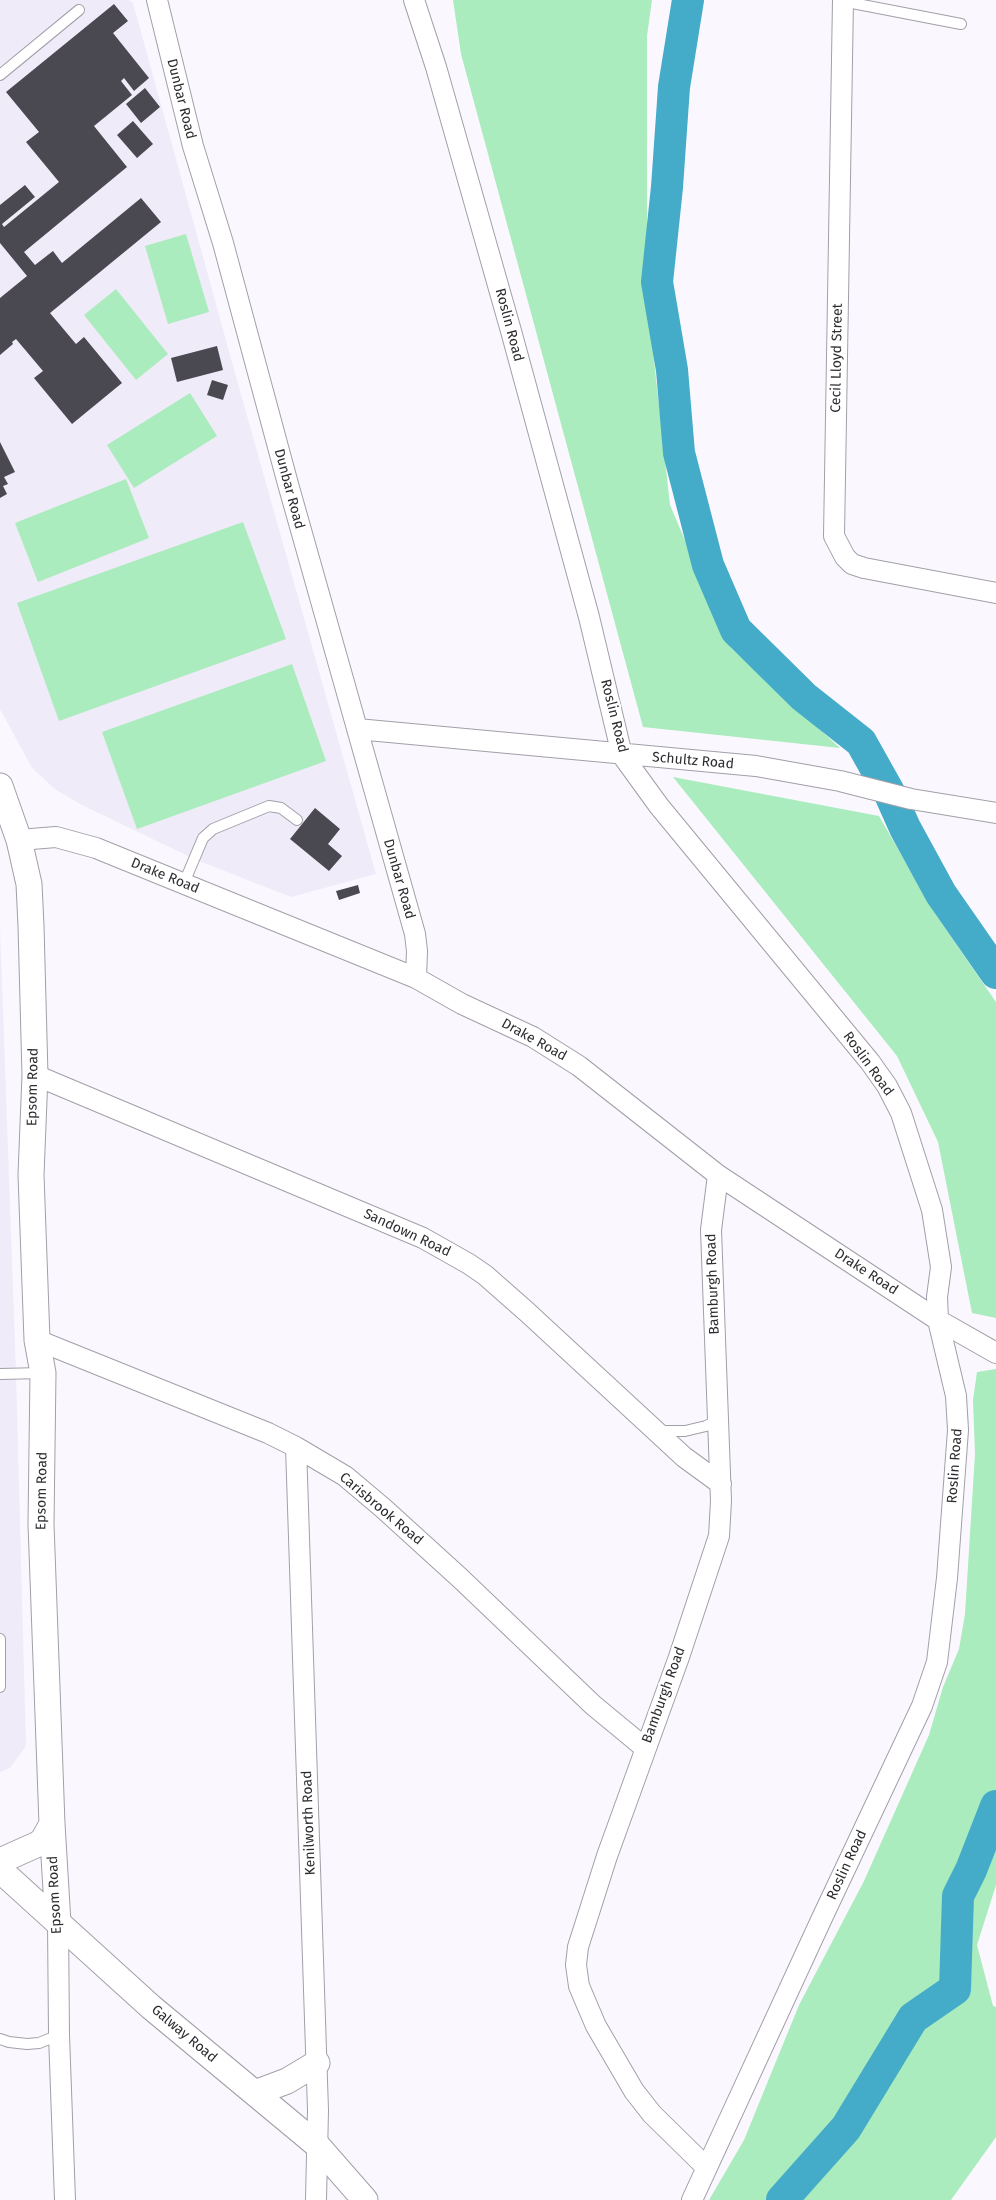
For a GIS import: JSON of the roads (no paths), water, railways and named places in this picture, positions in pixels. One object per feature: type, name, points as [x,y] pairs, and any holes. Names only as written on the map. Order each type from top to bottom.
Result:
[{"type":"street","name":"Dunbar Road","points":[[157,0],[193,146],[223,244],[288,484],[415,934],[417,951],[416,978]]},
{"type":"street","name":"Roslin Road","points":[[414,0],[436,68],[511,331],[589,617],[622,755],[659,806],[870,1062],[887,1086],[901,1113],[932,1210],[941,1267],[937,1297],[938,1320],[956,1396],[958,1430],[944,1608],[937,1662],[922,1706],[692,2200]]},
{"type":"street","name":"Cecil Lloyd Street","points":[[842,1],[834,536],[845,557],[852,564],[864,568],[996,593]]},
{"type":"street","name":"Schultz Road","points":[[357,729],[756,766],[840,781],[910,799],[995,810]]},
{"type":"street","name":"Epsom Road","points":[[0,786],[19,840],[28,884],[35,1075],[31,1175],[37,1340],[43,1373],[41,1524],[52,1824],[58,1923],[59,2035],[65,2200]]},
{"type":"street","name":"Drake Road","points":[[19,840],[56,837],[71,840],[184,883],[416,978],[462,1004],[554,1049],[579,1066],[718,1175],[938,1320],[996,1353]]},
{"type":"street","name":"Sandown Road","points":[[35,1075],[424,1238],[450,1252],[477,1269],[502,1290],[684,1457],[721,1484]]},
{"type":"street","name":"Bamburgh Road","points":[[706,2167],[652,2114],[634,2091],[596,2026],[586,2005],[579,1986],[576,1965],[578,1947],[719,1536],[721,1484],[711,1230],[718,1175]]},
{"type":"street","name":"Carisbrook Road","points":[[37,1340],[268,1433],[345,1476],[384,1508],[593,1705],[645,1748]]},
{"type":"street","name":"Kenilworth Road","points":[[296,1447],[318,2110],[316,2200]]},
{"type":"street","points":[[0,1861],[38,1844],[52,1824]]},
{"type":"street","name":"Galway Road","points":[[0,1870],[151,2007],[316,2144],[365,2200]]},
{"type":"street","points":[[255,2093],[287,2081],[316,2063]]},
{"type":"lane","points":[[842,1],[961,24]]},
{"type":"lane","points":[[0,75],[79,10]]},
{"type":"lane","points":[[184,883],[203,838],[213,829],[269,806],[281,808],[297,820]]},
{"type":"lane","points":[[0,1374],[43,1373]]},
{"type":"lane","points":[[655,1431],[685,1431],[706,1426],[718,1420]]},
{"type":"lane","points":[[0,1639],[0,1687]]},
{"type":"lane","points":[[0,2039],[27,2044],[59,2035]]},
{"type":"waterway","points":[[688,0],[674,87],[667,187],[657,282],[672,370],[679,453],[708,565],[736,630],[804,697],[861,742],[941,894],[996,973]]},
{"type":"waterway","points":[[782,2200],[846,2128],[913,2018],[955,1989],[958,1896],[971,1870],[996,1806]]}]
